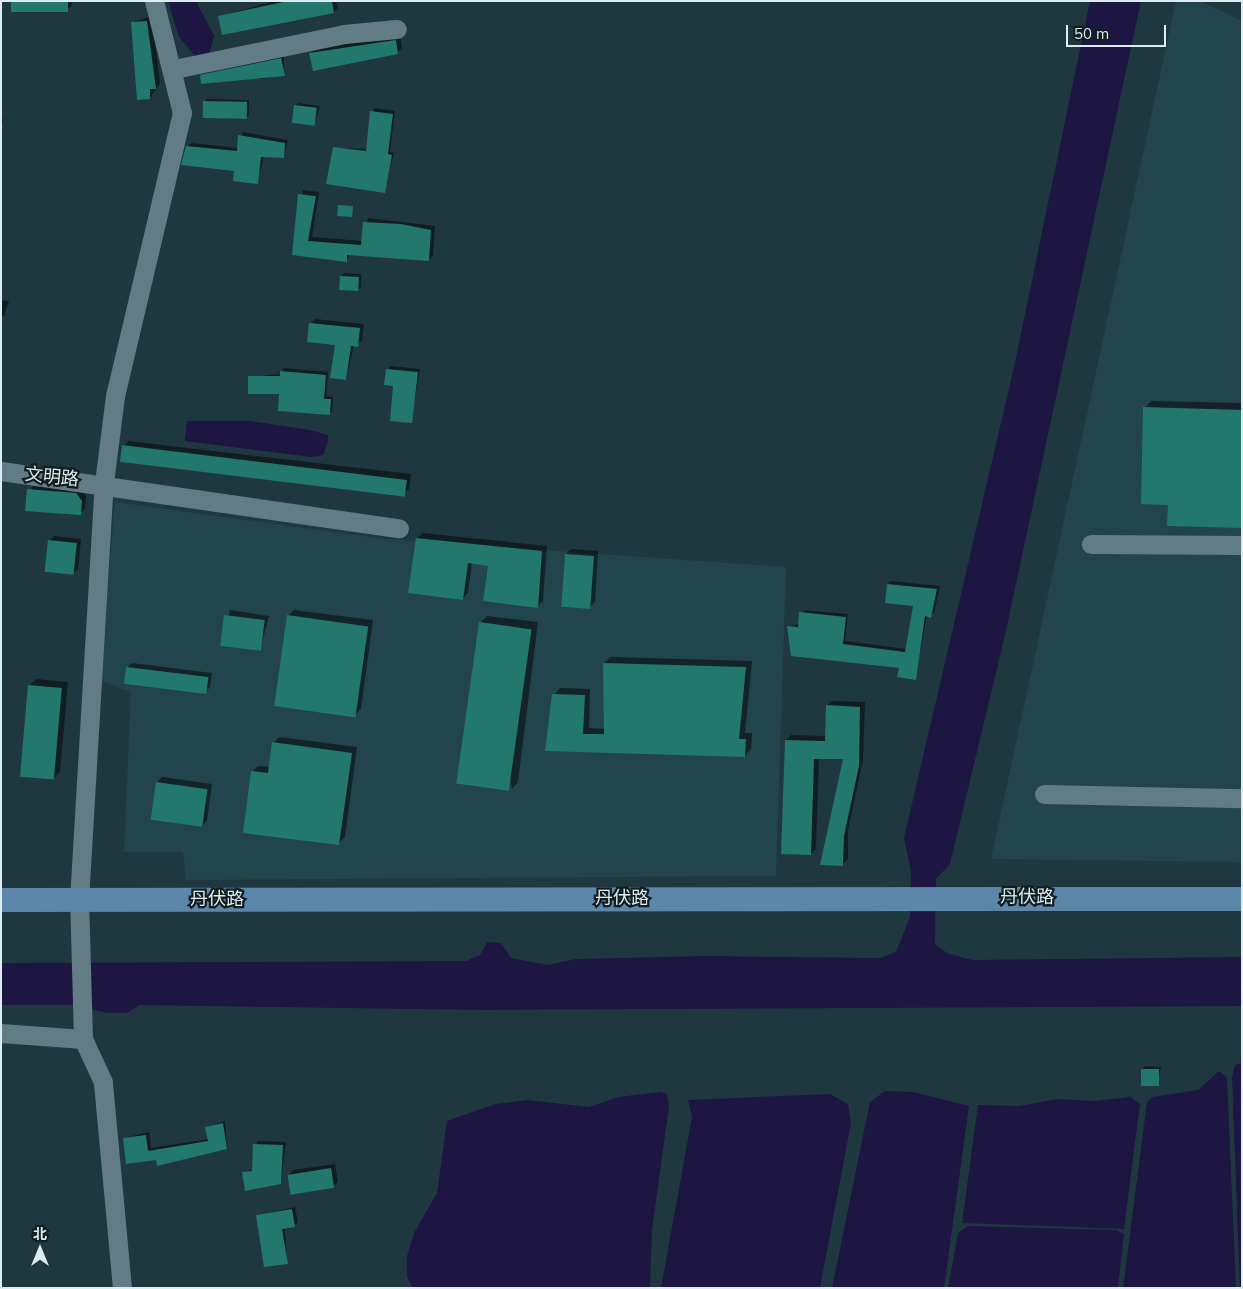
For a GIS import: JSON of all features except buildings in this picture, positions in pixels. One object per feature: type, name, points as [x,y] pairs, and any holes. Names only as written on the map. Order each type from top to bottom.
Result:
[{"type":"main road","name":"丹伏路","points":[[1,900],[954,896],[1242,900]]},
{"type":"street","points":[[122,1288],[103,1082],[83,1039],[82,946],[79,900],[104,483],[115,396],[182,113],[174,69],[154,1]]},
{"type":"street","points":[[174,69],[344,34],[397,29]]},
{"type":"street","name":"文明路","points":[[1,471],[104,483],[122,491],[399,528]]},
{"type":"street","points":[[1091,544],[1242,546]]},
{"type":"street","points":[[1044,794],[1242,798]]},
{"type":"street","points":[[1,1033],[83,1039]]},
{"type":"shaded area","points":[[168,1],[196,1],[214,36],[209,55],[196,57],[179,37]]},
{"type":"shaded area","points":[[1090,1],[1141,1],[1005,635],[950,864],[936,879],[935,944],[947,953],[972,960],[1242,957],[1242,1006],[484,1010],[139,1005],[127,1013],[107,1013],[74,1005],[1,1005],[1,963],[466,961],[480,955],[487,942],[501,943],[511,958],[547,965],[576,959],[706,956],[880,958],[896,952],[910,917],[911,871],[904,838],[1014,367]]},
{"type":"shaded area","points":[[1176,1],[1200,1],[1242,21],[1242,862],[991,859]]},
{"type":"shaded area","points":[[187,421],[250,421],[310,430],[328,435],[328,442],[323,455],[311,457],[185,441]]},
{"type":"shaded area","points":[[115,502],[385,539],[786,567],[776,876],[186,880],[183,852],[124,852],[131,692],[99,680]]},
{"type":"shaded area","points":[[1242,1063],[1242,1288],[1240,1288],[1232,1077],[1235,1065]]},
{"type":"shaded area","points":[[1219,1071],[1227,1078],[1236,1288],[1123,1288],[1147,1102],[1152,1097],[1198,1090]]},
{"type":"shaded area","points":[[885,1091],[914,1092],[969,1106],[944,1288],[832,1288],[870,1102]]},
{"type":"shaded area","points":[[661,1092],[667,1094],[669,1106],[652,1230],[650,1288],[412,1287],[407,1277],[407,1256],[415,1231],[437,1193],[447,1121],[495,1104],[527,1100],[589,1107],[618,1097]]},
{"type":"shaded area","points":[[830,1094],[848,1104],[851,1123],[820,1288],[661,1288],[692,1117],[688,1100]]},
{"type":"shaded area","points":[[1130,1097],[1140,1104],[1124,1229],[962,1223],[978,1105],[1019,1106],[1058,1099],[1094,1101]]},
{"type":"shaded area","points":[[968,1226],[1117,1230],[1124,1234],[1118,1288],[948,1288],[958,1233]]}]
